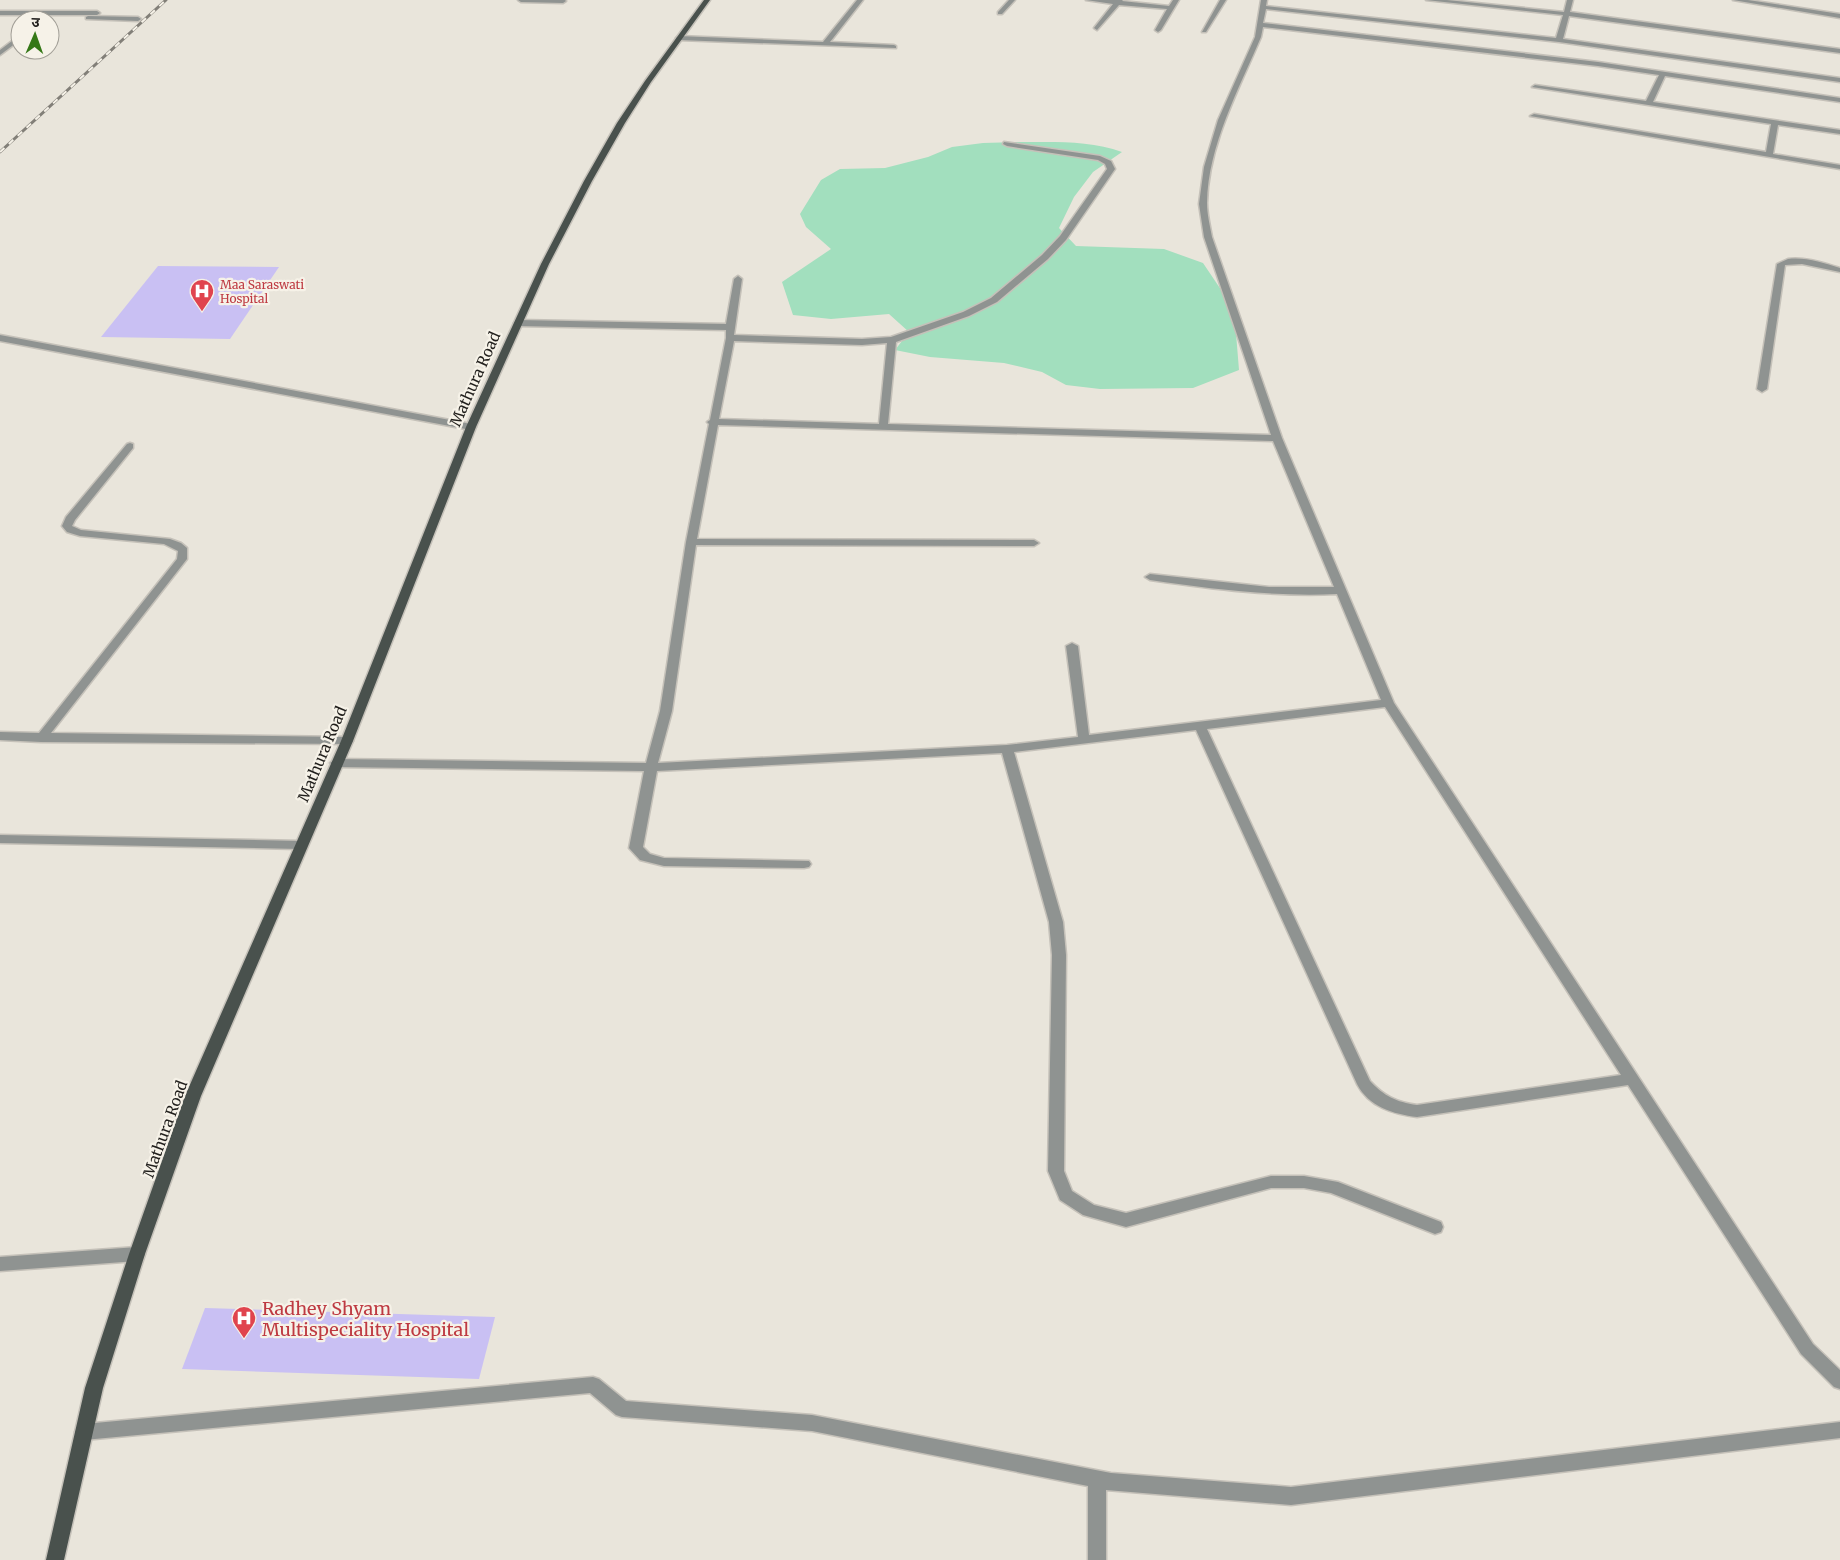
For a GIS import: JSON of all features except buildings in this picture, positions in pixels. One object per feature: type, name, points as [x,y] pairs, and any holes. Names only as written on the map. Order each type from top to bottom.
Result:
[{"type":"main road","name":"Mathura Road","points":[[54,1560],[94,1388],[137,1254],[193,1096],[347,740],[471,427],[579,198],[621,122],[678,38],[708,0]]},
{"type":"street","points":[[522,0],[563,1]]},
{"type":"street","points":[[825,44],[860,0]]},
{"type":"street","points":[[1000,13],[1012,0]]},
{"type":"street","points":[[1088,0],[1119,1],[1171,8]]},
{"type":"street","points":[[1158,30],[1176,0]]},
{"type":"street","points":[[1204,32],[1223,0]]},
{"type":"street","points":[[1429,0],[1567,14],[1840,51]]},
{"type":"street","points":[[1559,40],[1570,0]]},
{"type":"street","points":[[1736,0],[1840,16]]},
{"type":"street","points":[[1098,28],[1119,1]]},
{"type":"street","points":[[1840,80],[1559,40],[1263,4],[1258,36],[1222,120],[1208,168],[1203,204],[1208,237],[1277,438],[1388,703],[1807,1349],[1840,1381]]},
{"type":"street","points":[[60,13],[97,13]]},
{"type":"street","points":[[60,19],[138,19]]},
{"type":"street","points":[[1260,25],[1588,62],[1840,100]]},
{"type":"street","points":[[678,38],[894,46]]},
{"type":"street","points":[[0,53],[10,45]]},
{"type":"street","points":[[1588,62],[1597,46]]},
{"type":"street","points":[[1649,104],[1663,73]]},
{"type":"street","points":[[1535,87],[1840,132]]},
{"type":"street","points":[[1534,116],[1840,167]]},
{"type":"street","points":[[1769,154],[1775,122]]},
{"type":"street","points":[[518,324],[730,332],[862,342],[892,340],[921,331],[966,314],[994,300],[1014,285],[1045,258],[1063,238],[1111,169],[1108,163],[1100,158],[1007,144]]},
{"type":"street","points":[[1762,389],[1781,264],[1788,261],[1799,261],[1840,270]]},
{"type":"street","points":[[738,278],[730,332],[691,542],[666,711],[651,768],[636,848],[645,857],[664,862],[804,864]]},
{"type":"street","points":[[0,338],[471,427]]},
{"type":"street","points":[[883,426],[892,340]]},
{"type":"street","points":[[712,422],[1277,438]]},
{"type":"street","points":[[41,738],[182,559],[183,550],[177,545],[166,541],[80,534],[67,526],[70,519],[130,446]]},
{"type":"street","points":[[691,542],[1034,543]]},
{"type":"street","points":[[1150,576],[1241,590],[1302,592],[1342,590]]},
{"type":"street","points":[[1072,646],[1084,740]]},
{"type":"street","points":[[336,763],[651,768],[1007,750],[1388,703]]},
{"type":"street","points":[[1200,726],[1364,1084],[1378,1100],[1398,1109],[1417,1111],[1632,1079]]},
{"type":"street","points":[[0,736],[41,738],[347,740]]},
{"type":"street","points":[[1007,750],[1056,922],[1060,955],[1056,1171],[1066,1195],[1089,1210],[1126,1220],[1271,1182],[1304,1182],[1332,1187],[1435,1228]]},
{"type":"street","points":[[0,839],[300,845]]},
{"type":"street","points":[[0,1264],[137,1254]]},
{"type":"street","points":[[84,1432],[593,1385],[622,1410],[812,1423],[1097,1480],[1291,1496],[1840,1430]]},
{"type":"street","points":[[1097,1480],[1097,1560]]},
{"type":"green space","points":[[1019,142],[1097,145],[1122,152],[1093,172],[1074,197],[1059,228],[1076,246],[1164,249],[1203,263],[1234,309],[1239,370],[1193,388],[1100,389],[1066,385],[1042,372],[1004,363],[930,357],[895,350],[909,332],[889,314],[831,319],[793,315],[782,282],[831,249],[806,227],[800,214],[821,180],[840,169],[885,168],[928,157],[952,147],[983,143]]},
{"type":"railway","points":[[0,152],[166,0]]},
{"type":"place","name":"Maa Saraswati Hospital","points":[[202,312]]},
{"type":"place","name":"Radhey Shyam Multispeciality Hospital","points":[[244,1339]]}]
